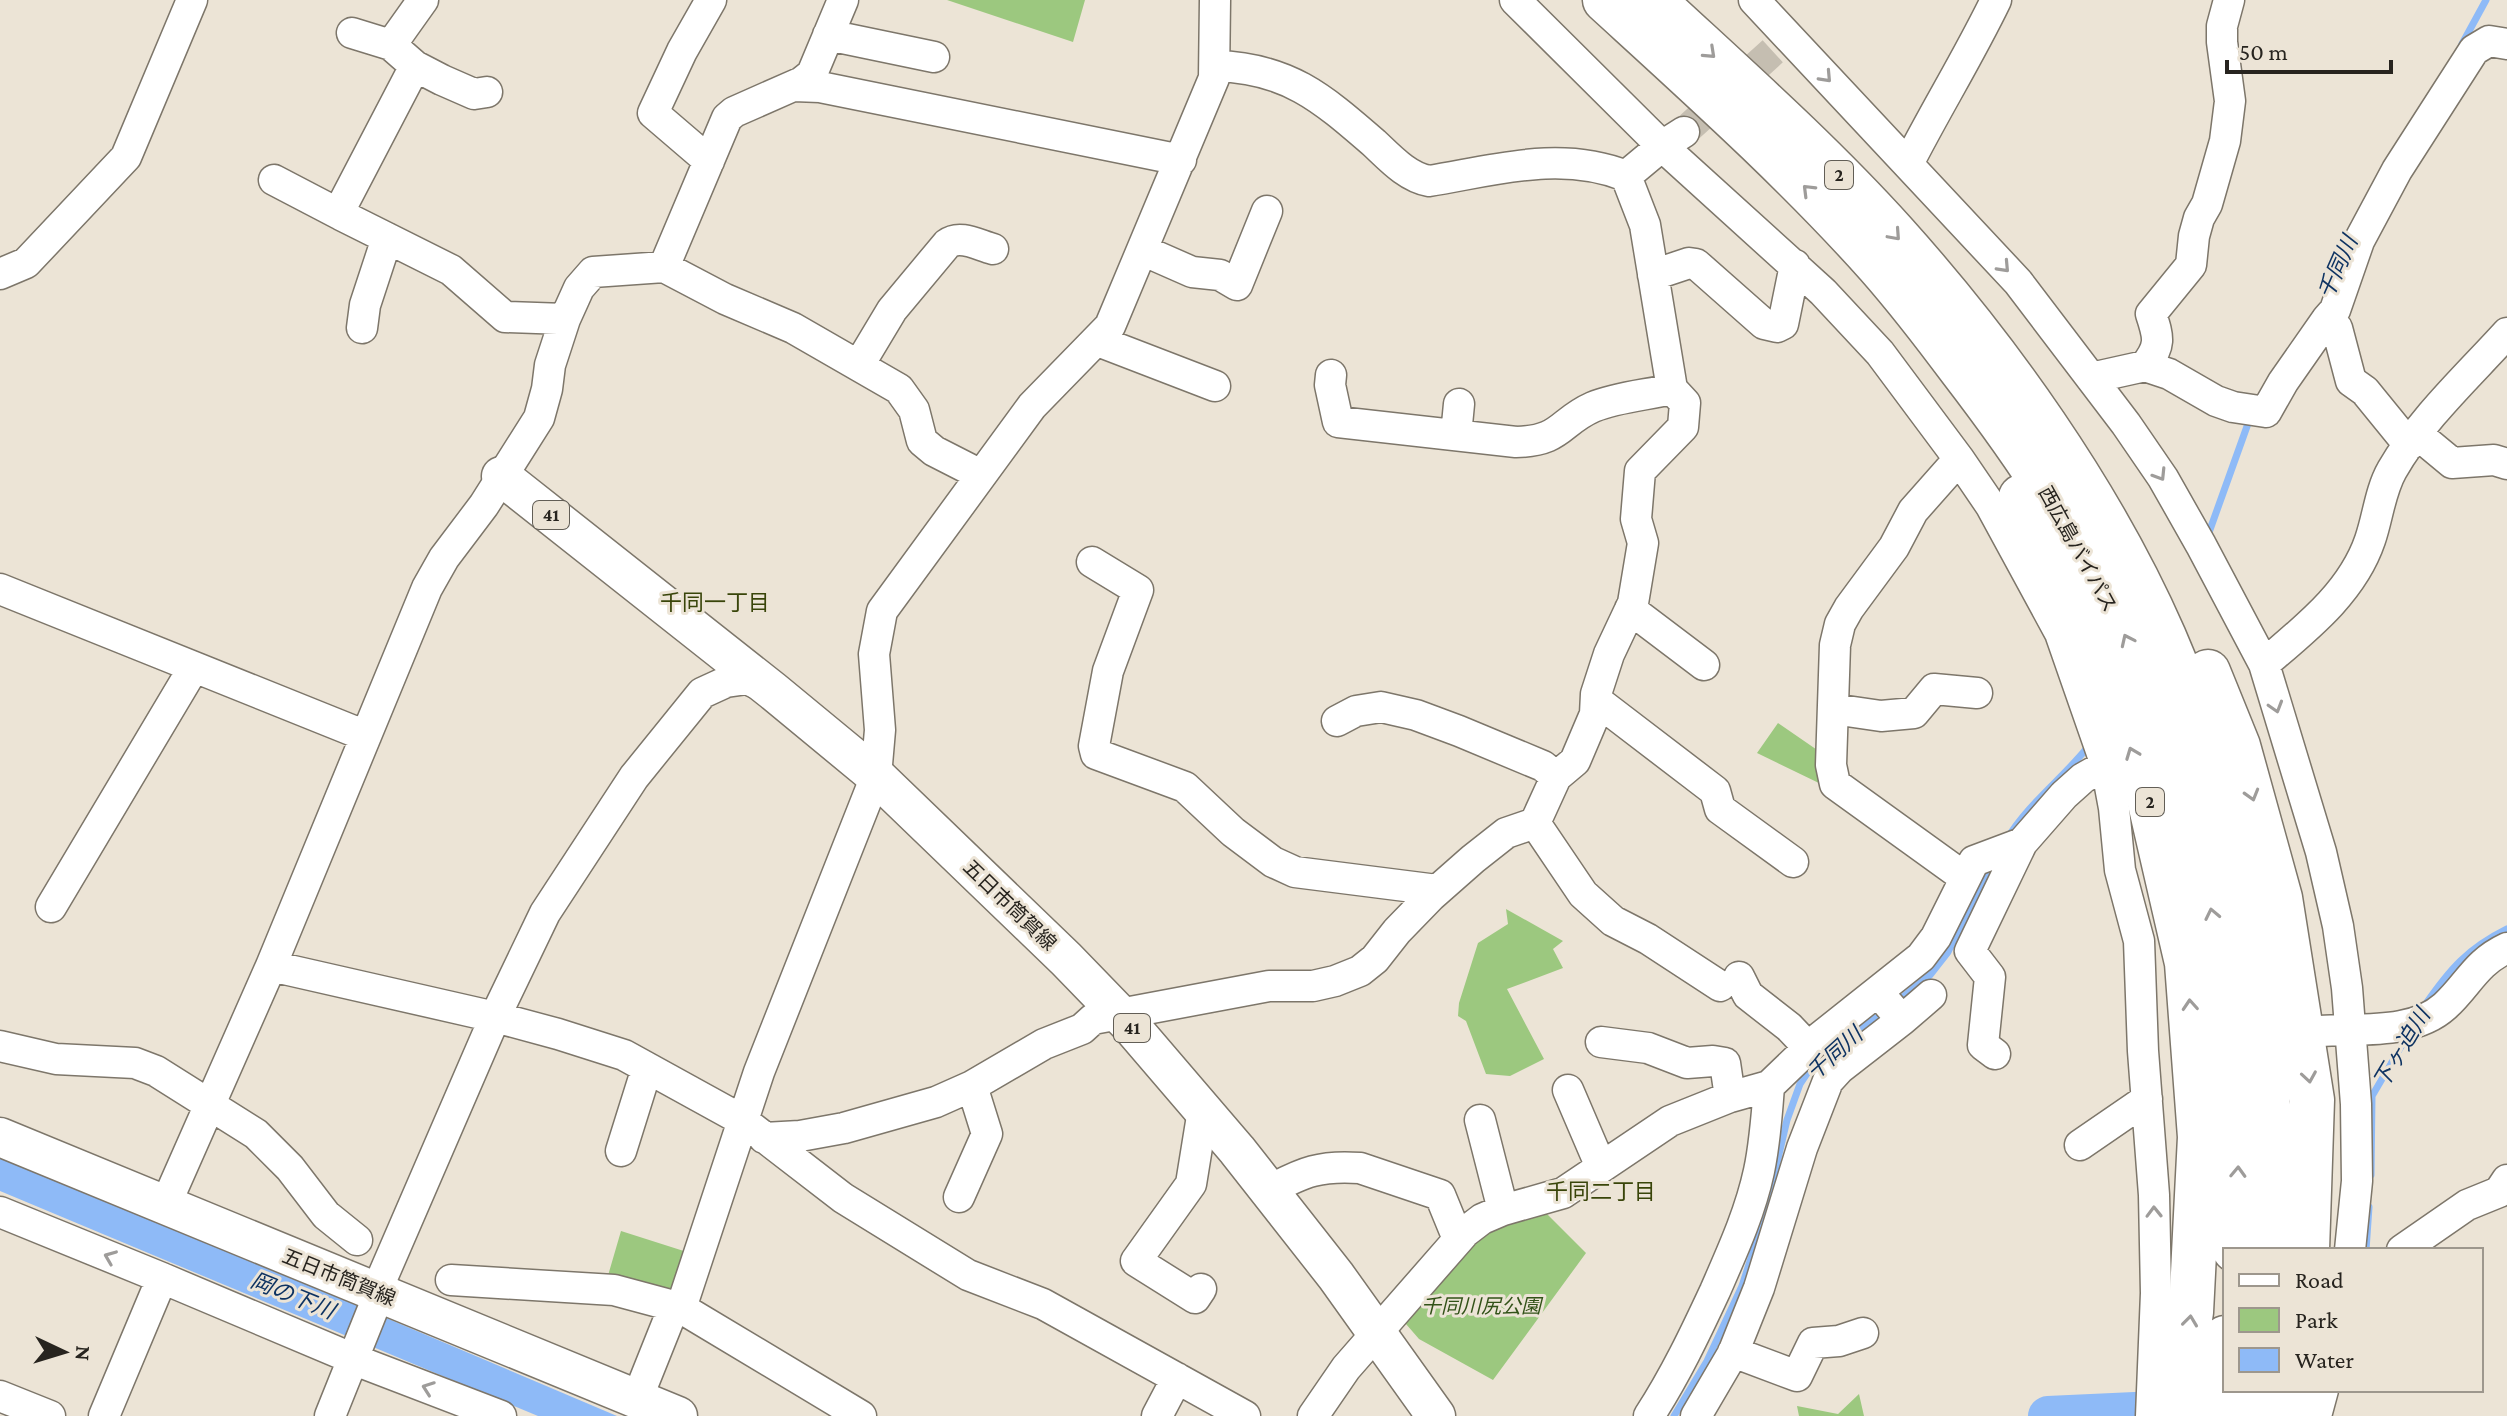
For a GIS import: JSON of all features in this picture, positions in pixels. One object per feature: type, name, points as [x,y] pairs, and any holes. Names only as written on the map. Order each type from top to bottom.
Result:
[{"type":"highway","name":"西広島バイパス","points":[[1605,0],[1778,161],[1880,268],[2002,424],[2054,501],[2096,575],[2131,648],[2166,735],[2194,829],[2218,942],[2233,1056],[2238,1157],[2235,1248]]},
{"type":"highway","name":"西広島バイパス","points":[[1653,0],[1862,199],[1955,305],[2005,370],[2072,467],[2124,556],[2164,637],[2198,725],[2226,823],[2251,941],[2265,1051],[2270,1159],[2266,1248]]},
{"type":"highway","name":"2","points":[[1880,268],[1939,375],[2009,471],[2085,629],[2148,794],[2187,963],[2200,1137],[2191,1312],[2174,1410]]},
{"type":"highway","name":"2","points":[[2005,370],[2092,469],[2174,588],[2238,746],[2280,898],[2312,1100],[2307,1248]]},
{"type":"highway","points":[[2174,1410],[2223,1341]]},
{"type":"highway","points":[[2246,1416],[2295,1401]]},
{"type":"main road","name":"五日市筒賀線","points":[[501,476],[876,776],[1011,904],[1118,1014],[1270,1190],[1436,1416]]},
{"type":"main road","name":"五日市筒賀線","points":[[0,1137],[375,1298],[678,1416]]},
{"type":"street","points":[[0,274],[26,263],[126,157],[192,0]]},
{"type":"street","points":[[391,45],[423,0]]},
{"type":"street","points":[[709,161],[653,113],[682,51],[711,0]]},
{"type":"street","points":[[664,267],[727,118],[812,74],[843,0]]},
{"type":"street","points":[[637,1399],[671,1314],[681,1308],[753,1129],[779,1021],[876,776],[880,730],[874,654],[882,611],[1032,406],[1110,326],[1214,78],[1215,0]]},
{"type":"street","points":[[1515,0],[1673,139],[1880,353],[1991,506],[2060,633],[2106,765],[2120,870],[2139,941],[2156,1293],[2174,1410]]},
{"type":"street","points":[[1754,0],[1781,44],[1908,164],[2018,282],[2163,478],[2264,664],[2321,852],[2338,926],[2356,1104],[2357,1181],[2350,1248]]},
{"type":"street","points":[[1908,164],[1996,0]]},
{"type":"street","points":[[2145,366],[2157,349],[2158,338],[2151,314],[2191,265],[2194,236],[2207,204],[2225,141],[2230,101],[2222,26],[2229,0]]},
{"type":"street","points":[[352,33],[391,45],[415,66],[474,94],[487,92]]},
{"type":"street","points":[[828,35],[934,57]]},
{"type":"street","points":[[2091,378],[2145,366],[2178,378],[2216,401],[2266,412],[2283,382],[2335,310],[2359,241],[2397,170],[2474,50],[2489,41],[2507,44]]},
{"type":"street","points":[[341,215],[343,204],[415,66]]},
{"type":"street","points":[[753,1129],[800,1136],[844,1128],[936,1102],[972,1086],[1044,1044],[1082,1029],[1093,1019],[1269,986],[1313,986],[1360,971],[1375,959],[1437,890],[1506,833],[1535,823],[1556,777],[1575,761],[1595,714],[1609,654],[1633,603],[1643,543],[1636,519],[1640,471],[1683,427],[1685,403],[1672,389],[1645,225],[1626,176],[1591,164],[1547,162],[1420,180],[1308,90],[1261,72],[1216,66]]},
{"type":"street","points":[[794,86],[834,90],[1181,160]]},
{"type":"street","points":[[1626,176],[1673,139]]},
{"type":"street","points":[[274,180],[451,270],[505,317],[565,319]]},
{"type":"street","points":[[1142,250],[1192,272],[1220,275],[1237,285],[1267,211]]},
{"type":"street","points":[[362,328],[365,305],[387,238]]},
{"type":"street","points":[[859,365],[892,310],[947,244],[953,239],[993,249]]},
{"type":"street","points":[[1653,275],[1689,263],[1696,264],[1764,324],[1777,327],[1783,324],[1795,265]]},
{"type":"street","points":[[165,1206],[271,966],[427,588],[539,418],[550,365],[565,319],[579,288],[593,272],[664,267],[725,299],[793,328],[899,389],[914,410],[922,441],[934,451],[981,475]]},
{"type":"street","points":[[2327,319],[2337,328],[2351,381],[2413,439],[2452,463],[2494,460],[2507,464]]},
{"type":"street","points":[[2264,664],[2312,622],[2351,581],[2370,540],[2390,474],[2428,418],[2507,333]]},
{"type":"street","points":[[1098,341],[1215,386]]},
{"type":"street","points":[[1331,375],[1330,385],[1338,422],[1516,442],[1533,442],[1558,432],[1591,408],[1604,403],[1672,389]]},
{"type":"street","points":[[1456,435],[1459,404]]},
{"type":"street","points":[[1959,459],[1913,511],[1894,547],[1840,624],[1835,645],[1831,765],[1835,784],[1964,877]]},
{"type":"street","points":[[1092,562],[1138,590],[1108,671],[1094,746],[1096,754],[1185,787],[1233,832],[1273,862],[1295,872],[1437,890]]},
{"type":"street","points":[[0,589],[366,736]]},
{"type":"street","points":[[1630,609],[1704,665]]},
{"type":"street","points":[[51,907],[194,667]]},
{"type":"street","points":[[330,1416],[400,1239],[495,1017],[545,913],[634,777],[702,693],[726,682],[747,679],[773,691]]},
{"type":"street","points":[[1833,709],[1881,716],[1914,713],[1934,689],[1977,693]]},
{"type":"street","points":[[1596,700],[1715,791],[1720,809],[1793,862]]},
{"type":"street","points":[[1337,721],[1356,711],[1381,707],[1416,715],[1543,766],[1556,777]]},
{"type":"street","points":[[1696,1416],[1733,1352],[1759,1288],[1802,1148],[1828,1081],[1890,1006],[1936,937],[1974,861],[2007,847],[2083,778],[2106,765]]},
{"type":"street","points":[[1535,823],[1583,894],[1613,921],[1730,982],[1789,1027],[1809,1048]]},
{"type":"street","points":[[1995,1054],[1983,1045],[1990,977],[1970,951],[2007,847]]},
{"type":"street","points":[[2320,1031],[2383,1028],[2418,1021],[2446,1005],[2489,956],[2507,948]]},
{"type":"street","points":[[271,966],[495,1017],[610,1050],[753,1129],[843,1198],[968,1275],[1043,1304],[1245,1416]]},
{"type":"street","points":[[1313,1416],[1346,1368],[1376,1333],[1458,1239],[1482,1219],[1563,1193],[1670,1121],[1730,1097],[1769,1086],[1809,1048],[1890,1006],[1931,995]]},
{"type":"street","points":[[1601,1042],[1648,1048],[1687,1063],[1725,1063],[1730,1097]]},
{"type":"street","points":[[0,1046],[56,1059],[135,1063],[156,1071],[256,1134],[275,1151],[326,1215],[357,1240]]},
{"type":"street","points":[[2143,1051],[2176,1046]]},
{"type":"street","points":[[621,1151],[647,1068]]},
{"type":"street","points":[[959,1197],[987,1134],[972,1086]]},
{"type":"street","points":[[1649,1416],[1669,1385],[1701,1320],[1748,1214],[1765,1139],[1769,1086]]},
{"type":"street","points":[[1568,1090],[1601,1167]]},
{"type":"street","points":[[2080,1145],[2147,1099]]},
{"type":"street","points":[[1201,1289],[1195,1298],[1136,1261],[1191,1184],[1203,1110]]},
{"type":"street","points":[[1480,1120],[1503,1210]]},
{"type":"street","points":[[1270,1190],[1308,1171],[1360,1168],[1440,1195],[1458,1239]]},
{"type":"street","points":[[2405,1248],[2467,1205],[2499,1192],[2507,1180]]},
{"type":"street","points":[[0,1212],[356,1352],[501,1416]]},
{"type":"street","points":[[104,1416],[162,1278]]},
{"type":"street","points":[[451,1280],[614,1290],[681,1308],[861,1416]]},
{"type":"street","points":[[1733,1352],[1797,1376],[1813,1343],[1839,1341],[1863,1333]]},
{"type":"street","points":[[1157,1416],[1177,1378]]},
{"type":"street","points":[[0,1396],[50,1416]]},
{"type":"green space","points":[[947,0],[1085,0],[1073,42]]},
{"type":"green space","points":[[1778,723],[1823,754],[1823,785],[1757,753]]},
{"type":"green space","points":[[1506,909],[1563,941],[1553,949],[1563,968],[1507,989],[1544,1059],[1510,1076],[1486,1074],[1466,1021],[1458,1016],[1459,1003],[1478,943],[1508,924]]},
{"type":"green space","name":"千同川尻公園","points":[[1540,1207],[1586,1253],[1493,1380],[1419,1339],[1406,1324],[1407,1314],[1465,1244]]},
{"type":"green space","points":[[621,1231],[690,1253],[677,1297],[607,1279]]},
{"type":"green space","points":[[1859,1394],[1864,1416],[1799,1416],[1797,1406],[1838,1414]]},
{"type":"water","name":"岡の下川","points":[[0,1154],[617,1416],[538,1416],[0,1191]]},
{"type":"waterway","name":"千同川","points":[[2462,44],[2486,0]]},
{"type":"waterway","name":"千同川","points":[[2207,538],[2250,418]]},
{"type":"waterway","name":"千同川","points":[[2007,839],[2025,814],[2087,748]]},
{"type":"waterway","name":"千同川","points":[[1897,1002],[1930,975],[1948,952],[1990,866]]},
{"type":"waterway","name":"下ヶ迫川","points":[[2425,1005],[2460,961],[2507,929]]},
{"type":"waterway","name":"千同川","points":[[1674,1416],[1707,1361],[1742,1286],[1764,1218],[1787,1120],[1800,1084],[1812,1066],[1884,1012]]},
{"type":"waterway","name":"下ヶ迫川","points":[[2371,1175],[2372,1096],[2409,1033]]},
{"type":"waterway","name":"下ヶ迫川","points":[[2366,1248],[2369,1207]]},
{"type":"waterway","points":[[2048,1416],[2135,1412],[2180,1416]]},
{"type":"tunnel","points":[[1684,132],[1773,51]]},
{"type":"district","name":"千同一丁目","points":[[715,602]]},
{"type":"district","name":"千同二丁目","points":[[1601,1191]]}]
